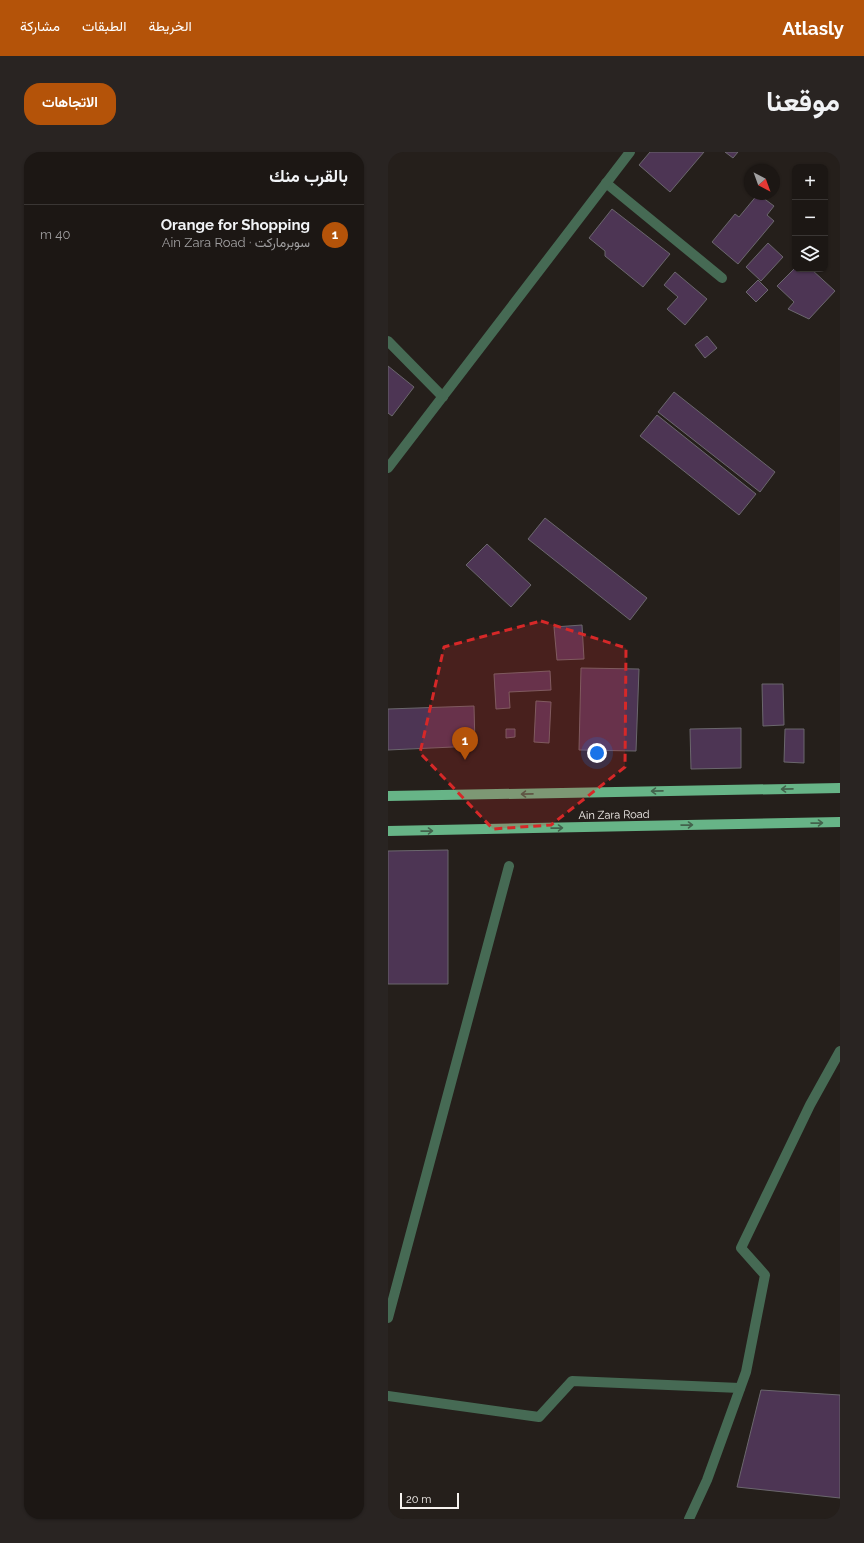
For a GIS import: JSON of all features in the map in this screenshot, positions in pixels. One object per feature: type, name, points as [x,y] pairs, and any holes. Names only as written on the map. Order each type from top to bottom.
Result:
[{"type":"main road","name":"Ain Zara Road","points":[[388,796],[840,788]]},
{"type":"main road","name":"Ain Zara Road","points":[[388,831],[840,822]]},
{"type":"street","points":[[388,468],[630,152]]},
{"type":"street","points":[[606,183],[722,278]]},
{"type":"street","points":[[388,341],[443,397]]},
{"type":"street","points":[[388,1318],[509,866]]},
{"type":"street","points":[[689,1519],[707,1480],[746,1372],[765,1275],[741,1248],[810,1105],[840,1052]]},
{"type":"street","points":[[388,1396],[539,1417],[572,1381],[740,1388]]},
{"type":"highlighted area","points":[[541,621],[626,648],[625,767],[551,825],[493,829],[420,753],[444,647]]},
{"type":"building","points":[[650,152],[704,152],[670,192],[639,165]]},
{"type":"building","points":[[725,152],[738,152],[733,158]]},
{"type":"building","points":[[753,200],[766,200],[774,206],[767,215],[774,221],[738,264],[712,242],[735,214],[739,217]]},
{"type":"building","points":[[612,209],[670,254],[643,287],[605,256],[605,251],[589,238]]},
{"type":"building","points":[[768,243],[783,257],[761,281],[746,267]]},
{"type":"building","points":[[792,271],[814,272],[835,291],[809,319],[788,309],[794,302],[777,286]]},
{"type":"building","points":[[675,272],[707,299],[685,325],[667,309],[678,297],[664,285]]},
{"type":"building","points":[[758,280],[768,290],[756,302],[746,292]]},
{"type":"building","points":[[707,336],[717,348],[705,358],[695,345]]},
{"type":"building","points":[[388,366],[414,387],[392,416],[388,413]]},
{"type":"building","points":[[674,392],[775,472],[760,492],[658,412]]},
{"type":"building","points":[[657,415],[756,494],[739,515],[640,436]]},
{"type":"building","points":[[545,518],[647,598],[630,620],[528,539]]},
{"type":"building","points":[[487,544],[531,585],[511,607],[466,565]]},
{"type":"building","points":[[582,625],[584,659],[557,660],[554,627]]},
{"type":"building","points":[[581,668],[639,669],[636,751],[579,750]]},
{"type":"building","points":[[550,671],[551,690],[509,692],[510,708],[496,709],[494,674]]},
{"type":"building","points":[[762,684],[783,684],[784,725],[763,726]]},
{"type":"building","points":[[536,701],[551,702],[549,743],[534,742]]},
{"type":"building","points":[[474,706],[475,746],[388,750],[388,709]]},
{"type":"building","points":[[741,728],[741,768],[691,769],[690,729]]},
{"type":"building","points":[[506,729],[515,729],[515,737],[506,738]]},
{"type":"building","points":[[785,729],[804,729],[804,763],[784,762]]},
{"type":"building","points":[[448,850],[448,984],[388,984],[388,851]]},
{"type":"building","points":[[761,1390],[840,1395],[840,1498],[737,1487]]},
{"type":"place","name":"Orange for Shopping","points":[[465,760]]}]
